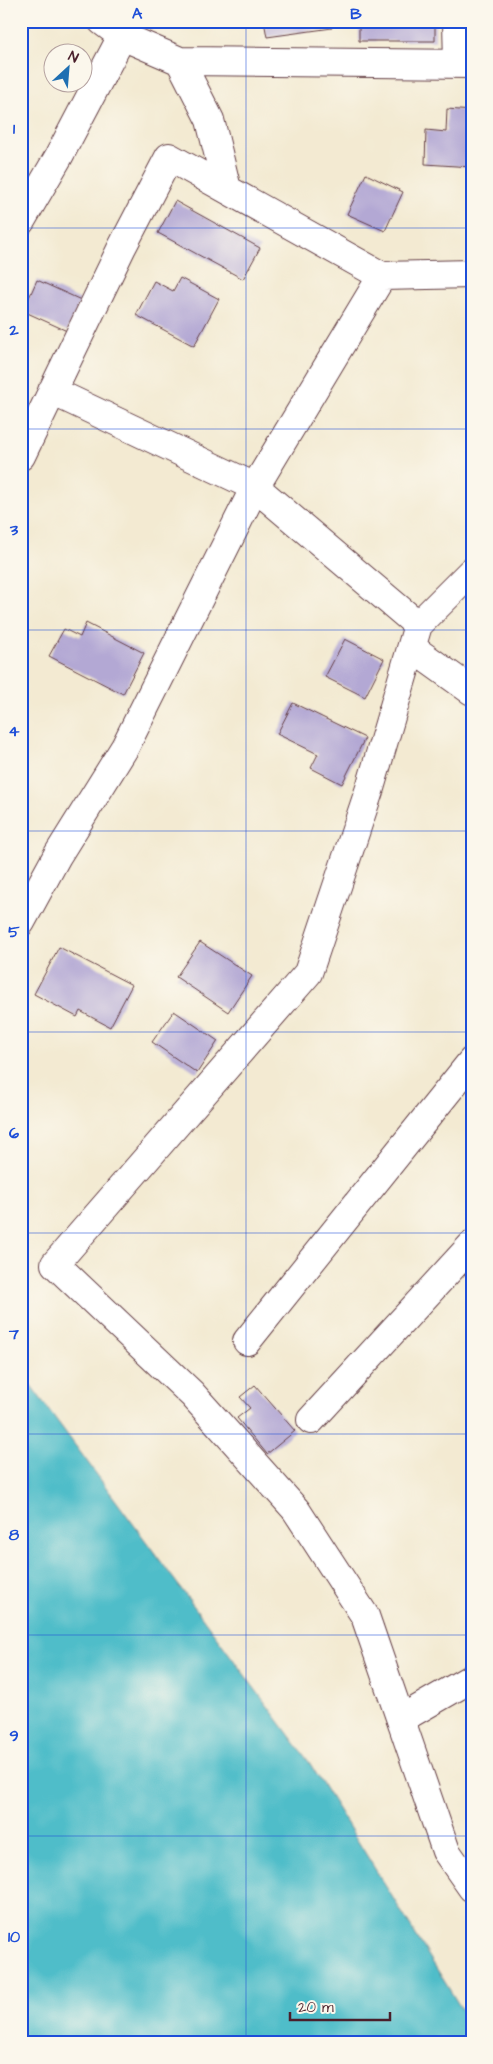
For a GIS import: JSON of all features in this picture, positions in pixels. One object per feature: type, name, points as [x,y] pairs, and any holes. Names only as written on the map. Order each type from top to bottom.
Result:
[{"type":"street","points":[[21,221],[59,156],[118,26],[180,61],[465,64],[457,21]]},
{"type":"street","points":[[180,61],[210,120],[227,189]]},
{"type":"street","points":[[21,456],[169,157],[382,276],[472,274]]},
{"type":"street","points":[[21,922],[57,856],[125,747],[255,488],[382,276]]},
{"type":"street","points":[[52,392],[255,488],[472,691]]},
{"type":"street","points":[[472,571],[415,636],[370,788],[308,973],[55,1264],[192,1394],[296,1510],[365,1616],[446,1851],[472,1888]]},
{"type":"street","points":[[247,1341],[472,1061]]},
{"type":"street","points":[[311,1420],[472,1245]]},
{"type":"street","points":[[401,1719],[472,1678]]},
{"type":"water","points":[[21,1372],[309,1762],[472,2026],[472,2043],[21,2043]]},
{"type":"building","points":[[264,21],[331,21],[332,28],[267,37]]},
{"type":"building","points":[[359,21],[435,21],[435,41],[359,41]]},
{"type":"building","points":[[447,109],[472,111],[472,167],[425,164],[426,130],[446,132]]},
{"type":"building","points":[[366,174],[403,192],[385,231],[347,214]]},
{"type":"building","points":[[175,201],[260,248],[243,279],[158,233]]},
{"type":"building","points":[[180,278],[219,299],[194,346],[136,315],[154,281],[173,291]]},
{"type":"building","points":[[37,280],[81,300],[67,331],[23,311]]},
{"type":"building","points":[[86,623],[144,653],[123,694],[49,656],[64,629],[80,637]]},
{"type":"building","points":[[345,639],[384,659],[365,697],[325,677]]},
{"type":"building","points":[[293,703],[365,738],[342,784],[311,768],[318,754],[277,734]]},
{"type":"building","points":[[200,942],[252,976],[228,1012],[176,977]]},
{"type":"building","points":[[59,947],[132,985],[110,1027],[80,1011],[77,1017],[34,994]]},
{"type":"building","points":[[174,1011],[218,1041],[197,1073],[152,1042]]},
{"type":"building","points":[[255,1385],[295,1431],[267,1454],[237,1418],[250,1408],[240,1397]]}]
